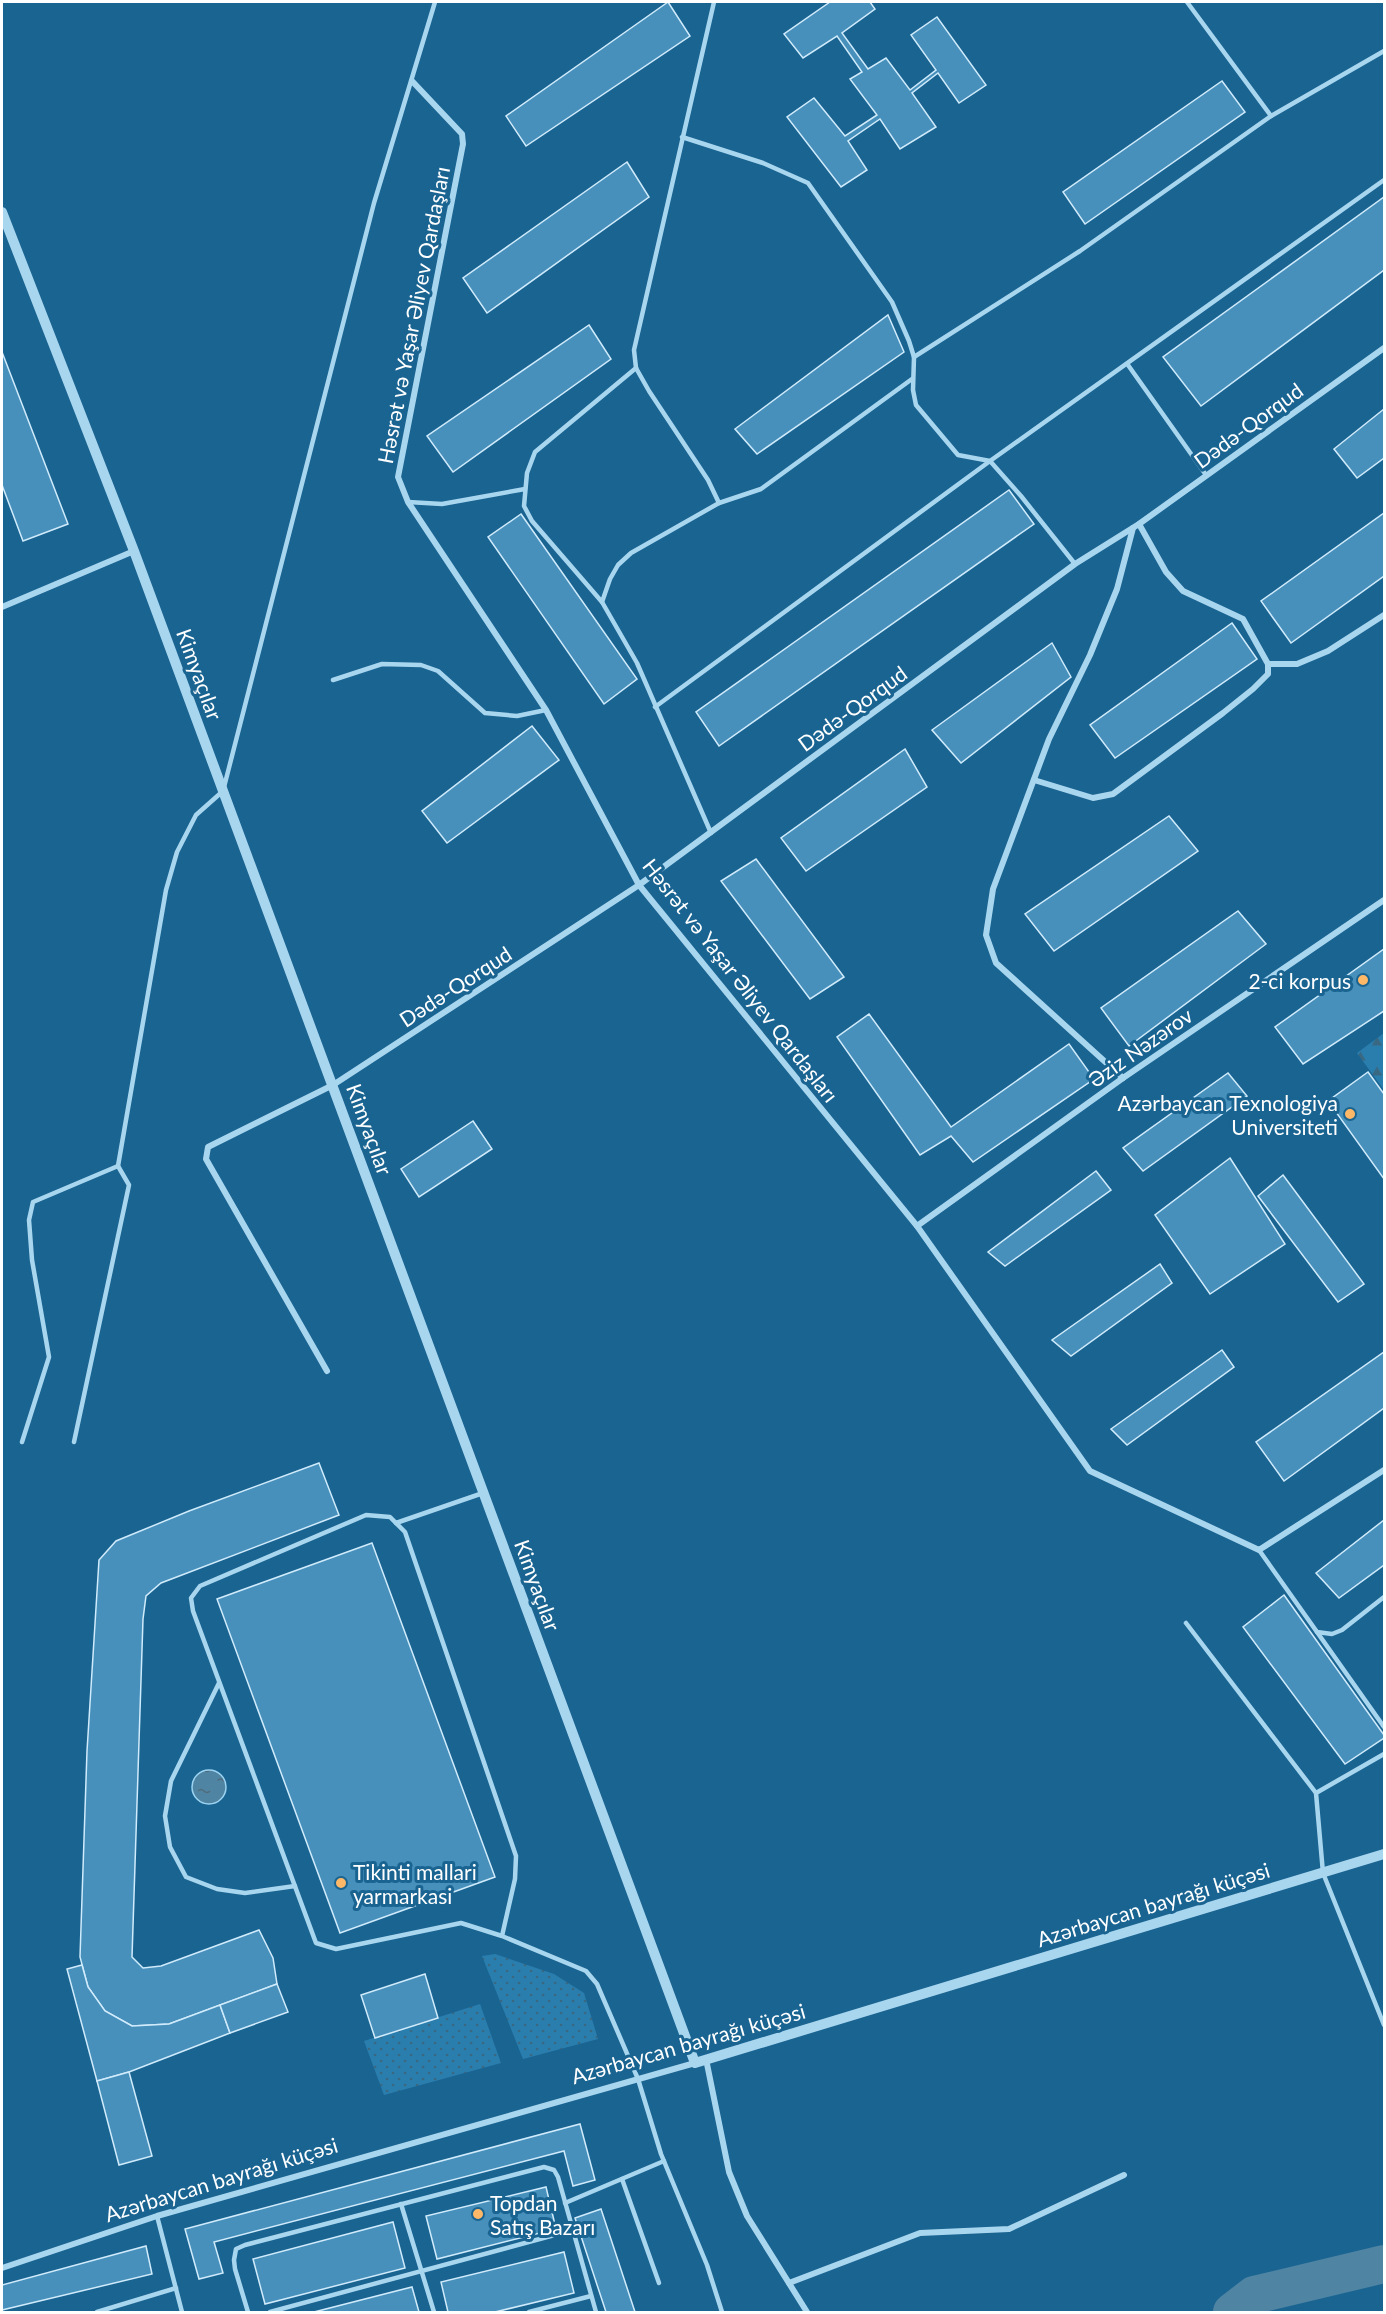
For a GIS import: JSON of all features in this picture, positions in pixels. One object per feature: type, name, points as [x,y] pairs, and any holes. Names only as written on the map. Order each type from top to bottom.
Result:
[{"type":"street","name":"Həsrət və Yaşar Əliyev Qardaşları","points":[[412,81],[462,134],[463,144],[398,477],[408,502],[546,710],[639,885],[916,1226],[1090,1471],[1259,1550]]},
{"type":"street","name":"Kimyaçılar","points":[[2,212],[134,551],[695,2063]]},
{"type":"street","name":"Dədə-Qorqud","points":[[327,1371],[206,1159],[208,1147],[333,1085],[639,885],[1075,564],[1136,526],[1384,348]]},
{"type":"street","points":[[1034,780],[1093,798],[1113,794],[1253,690],[1268,674],[1268,664],[1243,619],[1183,591],[1166,572],[1136,526]]},
{"type":"street","points":[[1123,1077],[996,963],[986,935],[993,888],[1049,739],[1090,656],[1117,589],[1136,526]]},
{"type":"street","points":[[2,607],[134,551]]},
{"type":"street","points":[[1268,664],[1297,664],[1328,651],[1384,615]]},
{"type":"street","name":"Əziz Nəzərov","points":[[916,1226],[1123,1077],[1384,900]]},
{"type":"street","points":[[1259,1550],[1384,1470]]},
{"type":"street","name":"Azərbaycan bayrağı küçəsi","points":[[2,2268],[157,2216],[695,2063],[1384,1854]]},
{"type":"street","points":[[706,2059],[729,2172],[747,2216],[807,2313]]},
{"type":"street","points":[[789,2283],[920,2233],[1009,2229],[1124,2175]]},
{"type":"lane","points":[[74,1442],[129,1185],[118,1166],[166,890],[177,852],[196,815],[223,791],[374,203],[435,2]]},
{"type":"lane","points":[[714,2],[634,350],[636,368],[649,392],[708,480],[719,503]]},
{"type":"lane","points":[[1187,2],[1271,116]]},
{"type":"lane","points":[[914,357],[1080,251],[1271,116],[1384,51]]},
{"type":"lane","points":[[682,137],[763,163],[807,183],[892,302],[914,357],[912,379],[916,405],[958,455],[990,461],[1075,564]]},
{"type":"lane","points":[[655,706],[990,461],[1128,365],[1384,180]]},
{"type":"lane","points":[[1128,365],[1206,476]]},
{"type":"lane","points":[[636,368],[535,452],[527,473],[524,506],[532,521],[602,602],[636,663],[711,833]]},
{"type":"lane","points":[[602,602],[618,565],[631,554],[719,503],[760,489],[912,379]]},
{"type":"lane","points":[[408,502],[442,504],[525,489]]},
{"type":"lane","points":[[333,680],[382,664],[421,665],[438,671],[485,713],[517,716],[546,710]]},
{"type":"lane","points":[[22,1442],[48,1357],[32,1260],[29,1220],[33,1202],[118,1166]]},
{"type":"lane","points":[[396,1523],[483,1493]]},
{"type":"lane","points":[[502,1936],[515,1879],[516,1856],[405,1532],[390,1517],[366,1515],[200,1586],[191,1598],[193,1611],[316,1942],[336,1949],[461,1923],[502,1936],[586,1971],[597,1984],[638,2079],[664,2162],[708,2265],[722,2313]]},
{"type":"lane","points":[[1259,1550],[1384,1727]]},
{"type":"lane","points":[[1317,1632],[1332,1634],[1342,1630],[1384,1597]]},
{"type":"lane","points":[[1186,1623],[1316,1793],[1323,1873],[1384,2025]]},
{"type":"lane","points":[[219,1683],[171,1781],[165,1816],[170,1847],[186,1877],[217,1889],[245,1893],[295,1886]]},
{"type":"lane","points":[[1316,1793],[1384,1754]]},
{"type":"lane","points":[[565,2203],[664,2162]]},
{"type":"lane","points":[[240,2313],[248,2311],[235,2269],[236,2249],[544,2167],[554,2170],[596,2313]]},
{"type":"lane","points":[[622,2179],[659,2283]]},
{"type":"lane","points":[[401,2204],[434,2313]]},
{"type":"lane","points":[[157,2216],[182,2313]]},
{"type":"lane","points":[[270,2313],[573,2230]]},
{"type":"lane","points":[[97,2313],[176,2288]]},
{"type":"lane","points":[[529,2313],[591,2296]]},
{"type":"green space","points":[[1384,1033],[1384,1090],[1357,1053]]},
{"type":"green space","points":[[495,1954],[554,1974],[584,1993],[598,2039],[523,2059],[482,1956]]},
{"type":"green space","points":[[480,2004],[501,2063],[384,2095],[364,2041]]},
{"type":"water","points":[[209,1770],[221,1775],[226,1787],[221,1799],[209,1804],[197,1799],[192,1787],[197,1775]]},
{"type":"building","points":[[668,2],[690,36],[526,146],[506,116]]},
{"type":"building","points":[[830,2],[870,2],[875,9],[842,33],[868,69],[886,58],[910,90],[936,70],[911,35],[937,17],[986,85],[959,103],[938,73],[912,93],[936,127],[900,149],[880,119],[848,141],[867,170],[841,187],[787,117],[814,98],[845,136],[877,115],[850,79],[862,72],[837,36],[803,58],[784,34]]},
{"type":"building","points":[[1222,81],[1245,112],[1085,224],[1063,192]]},
{"type":"building","points":[[627,162],[649,197],[487,313],[463,278]]},
{"type":"building","points":[[1384,197],[1384,270],[1201,406],[1163,357]]},
{"type":"building","points":[[888,315],[904,352],[757,454],[735,429]]},
{"type":"building","points":[[589,325],[611,359],[453,472],[427,436]]},
{"type":"building","points":[[2,352],[68,524],[23,541],[2,485]]},
{"type":"building","points":[[1384,409],[1384,458],[1357,478],[1334,449]]},
{"type":"building","points":[[1009,490],[1034,524],[719,746],[696,712]]},
{"type":"building","points":[[1384,513],[1384,576],[1291,643],[1261,601]]},
{"type":"building","points":[[521,514],[637,679],[604,704],[488,537]]},
{"type":"building","points":[[1232,623],[1257,659],[1115,758],[1090,725]]},
{"type":"building","points":[[1052,643],[1071,677],[961,763],[932,730]]},
{"type":"building","points":[[532,726],[559,760],[447,843],[422,811]]},
{"type":"building","points":[[905,749],[927,787],[806,871],[781,838]]},
{"type":"building","points":[[1169,816],[1198,851],[1054,951],[1025,914]]},
{"type":"building","points":[[756,859],[844,977],[810,999],[721,881]]},
{"type":"building","points":[[1238,911],[1266,944],[1129,1046],[1101,1008]]},
{"type":"building","name":"2-ci korpus","points":[[1384,949],[1384,1011],[1303,1064],[1275,1027]]},
{"type":"building","points":[[869,1014],[951,1127],[1069,1044],[1094,1079],[973,1162],[951,1136],[920,1155],[837,1037]]},
{"type":"building","points":[[1368,1072],[1384,1094],[1384,1179],[1328,1101]]},
{"type":"building","points":[[1228,1073],[1247,1096],[1143,1171],[1123,1148]]},
{"type":"building","points":[[473,1121],[492,1149],[419,1197],[401,1169]]},
{"type":"building","points":[[1230,1158],[1285,1244],[1210,1294],[1155,1215]]},
{"type":"building","points":[[1096,1171],[1111,1190],[1005,1266],[988,1252]]},
{"type":"building","points":[[1283,1175],[1364,1284],[1338,1302],[1258,1196]]},
{"type":"building","points":[[1160,1264],[1172,1283],[1071,1356],[1052,1340]]},
{"type":"building","points":[[1222,1350],[1234,1367],[1127,1445],[1111,1429]]},
{"type":"building","points":[[1384,1352],[1384,1408],[1284,1481],[1256,1442]]},
{"type":"building","points":[[319,1463],[339,1515],[161,1583],[146,1596],[143,1619],[132,1957],[143,1968],[161,1966],[259,1930],[273,1958],[277,1984],[169,2024],[132,2026],[105,2011],[88,1987],[80,1957],[87,1751],[99,1560],[116,1541],[189,1511]]},
{"type":"building","points":[[1384,1520],[1384,1565],[1339,1598],[1316,1573]]},
{"type":"building","points":[[372,1543],[495,1877],[340,1933],[217,1599]]},
{"type":"building","points":[[1284,1595],[1384,1735],[1384,1738],[1345,1764],[1243,1627]]},
{"type":"building","points":[[82,1965],[88,1987],[105,2011],[132,2026],[169,2024],[220,2005],[230,2033],[129,2072],[97,2081],[67,1969]]},
{"type":"building","points":[[425,1974],[438,2018],[375,2038],[361,1995]]},
{"type":"building","points":[[277,1984],[288,2012],[230,2033],[220,2005]]},
{"type":"building","points":[[129,2072],[152,2156],[119,2165],[97,2081]]},
{"type":"building","points":[[580,2124],[595,2180],[573,2186],[564,2151],[214,2242],[223,2273],[199,2279],[185,2229]]},
{"type":"building","points":[[546,2187],[556,2229],[437,2259],[426,2216]]},
{"type":"building","points":[[601,2209],[635,2312],[606,2312],[575,2218]]},
{"type":"building","points":[[393,2222],[405,2268],[265,2304],[253,2259]]},
{"type":"building","points":[[146,2246],[152,2274],[2,2310],[2,2285]]},
{"type":"building","points":[[564,2252],[574,2293],[495,2312],[448,2312],[441,2282]]},
{"type":"building","points":[[412,2287],[419,2312],[314,2312]]},
{"type":"waterway","points":[[1232,2312],[1254,2295],[1384,2264]]},
{"type":"place","name":"2-ci korpus","points":[[1363,980]]},
{"type":"place","name":"Azərbaycan Texnologiya Universiteti","points":[[1350,1114]]},
{"type":"place","name":"Tikinti mallari yarmarkasi","points":[[341,1883]]},
{"type":"place","name":"Topdan Satış Bazarı","points":[[478,2214]]}]
